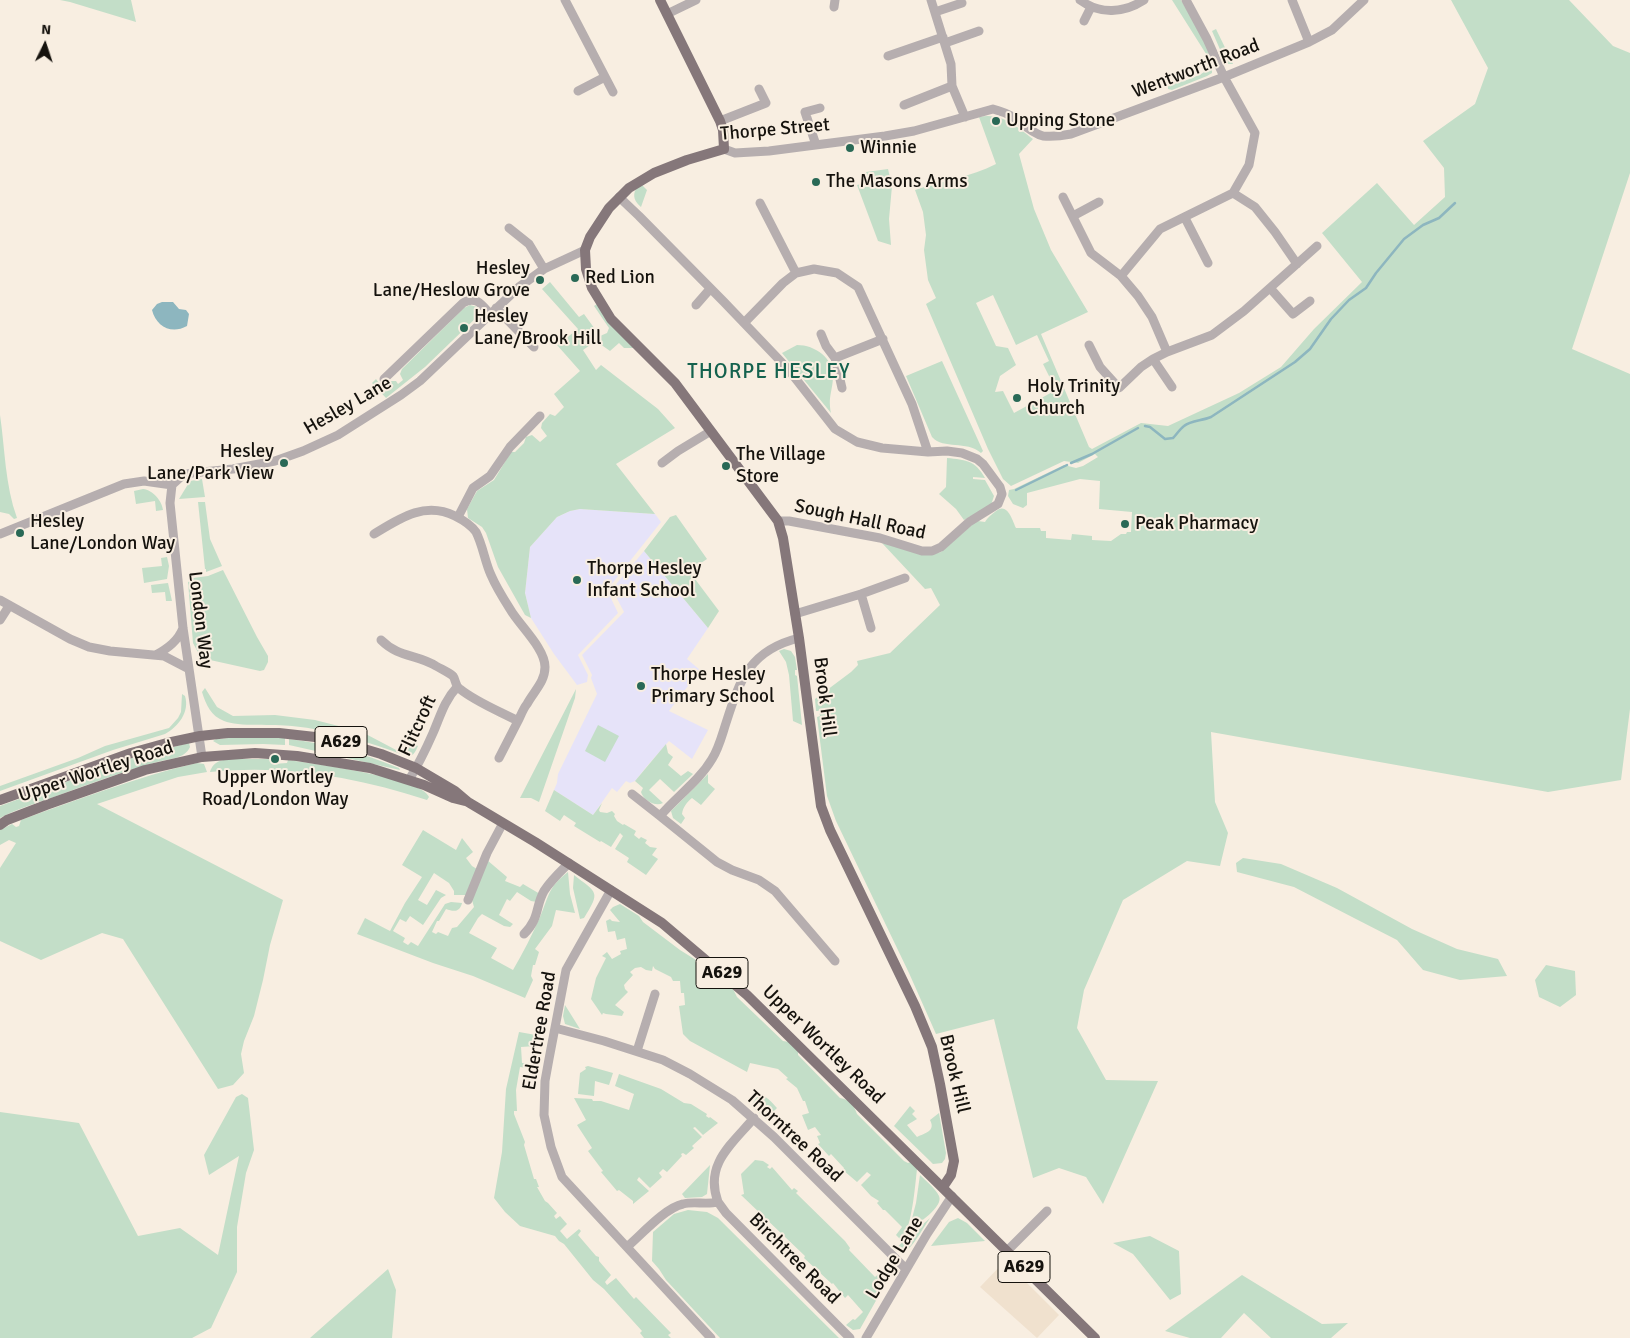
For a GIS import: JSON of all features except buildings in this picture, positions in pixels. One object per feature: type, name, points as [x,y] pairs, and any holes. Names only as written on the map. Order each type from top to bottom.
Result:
[{"type":"main road","points":[[660,0],[720,121],[723,130],[724,149]]},
{"type":"main road","name":"Thorpe Street","points":[[585,250],[595,229],[619,197],[630,188],[654,173],[687,160],[724,149]]},
{"type":"main road","name":"Brook Hill","points":[[585,250],[586,269],[592,288],[611,319],[676,383],[778,521],[783,538],[799,638],[821,806],[830,830],[915,1006],[932,1047],[954,1161],[951,1175],[943,1187]]},
{"type":"main road","name":"Upper Wortley Road","points":[[0,800],[131,753],[200,736],[257,732],[324,738],[351,744],[416,768],[669,928],[747,994],[1095,1338]]},
{"type":"main road","name":"Upper Wortley Road","points":[[0,825],[46,805],[145,770],[202,757],[256,754],[292,755],[370,768],[468,802]]},
{"type":"street","points":[[576,0],[567,2],[613,92]]},
{"type":"street","points":[[666,14],[696,0]]},
{"type":"street","points":[[931,0],[951,64],[952,86],[965,117]]},
{"type":"street","points":[[1080,0],[1091,7],[1104,11],[1116,11],[1134,6],[1144,0]]},
{"type":"street","points":[[1121,276],[1160,229],[1233,193],[1249,165],[1255,133],[1224,77],[1207,39],[1186,0]]},
{"type":"street","points":[[1292,0],[1309,42]]},
{"type":"street","name":"Wentworth Road","points":[[1004,112],[1033,132],[1042,135],[1055,137],[1071,134],[1224,77],[1309,42],[1332,30],[1364,0]]},
{"type":"street","points":[[935,12],[962,2]]},
{"type":"street","points":[[1084,22],[1091,7]]},
{"type":"street","points":[[888,56],[979,31]]},
{"type":"street","points":[[578,91],[605,77]]},
{"type":"street","points":[[904,105],[952,86]]},
{"type":"street","points":[[720,121],[766,103],[759,89]]},
{"type":"street","points":[[816,144],[805,112],[820,108]]},
{"type":"street","name":"Thorpe Street","points":[[724,149],[735,153],[769,151],[914,131],[993,109],[1004,112]]},
{"type":"street","points":[[1233,193],[1255,207],[1297,264]]},
{"type":"street","points":[[619,197],[788,369],[835,429],[857,442],[882,448],[928,452],[912,404],[858,287],[837,273],[814,269],[796,274],[783,283],[744,323]]},
{"type":"street","points":[[1063,197],[1092,253],[1121,276],[1138,296],[1152,317],[1167,352]]},
{"type":"street","points":[[1073,216],[1100,202]]},
{"type":"street","points":[[760,203],[796,274]]},
{"type":"street","points":[[1185,218],[1208,263]]},
{"type":"street","points":[[509,228],[529,244],[544,270]]},
{"type":"street","points":[[1089,345],[1100,367],[1119,388],[1141,367],[1153,359],[1212,336],[1244,311],[1318,246]]},
{"type":"street","name":"Hesley Lane","points":[[172,485],[180,477],[188,474],[233,469],[275,461],[338,435],[420,381],[520,287],[544,270],[585,250]]},
{"type":"street","points":[[1270,288],[1293,314],[1310,301]]},
{"type":"street","points":[[696,305],[710,289]]},
{"type":"street","name":"Hesley Lane","points":[[384,379],[463,303],[472,300],[478,301],[493,311]]},
{"type":"street","points":[[493,311],[534,347]]},
{"type":"street","points":[[820,334],[835,358],[842,388]]},
{"type":"street","points":[[835,358],[883,339]]},
{"type":"street","points":[[1153,359],[1172,387]]},
{"type":"street","points":[[458,517],[473,488],[490,476],[510,447],[540,416]]},
{"type":"street","points":[[662,463],[711,431]]},
{"type":"street","name":"Sough Hall Road","points":[[778,521],[789,521],[880,538],[922,551],[932,551],[941,547],[969,522],[998,504],[1002,494],[1000,487],[977,459],[962,453],[947,451],[928,452]]},
{"type":"street","points":[[0,534],[124,484],[144,481],[172,485]]},
{"type":"street","name":"London Way","points":[[172,485],[170,503],[183,628],[202,757]]},
{"type":"street","points":[[374,534],[392,523],[423,510],[437,510],[458,517],[467,522],[474,530],[492,576],[518,623],[539,648],[545,667],[541,683],[518,720],[499,758]]},
{"type":"street","points":[[795,614],[861,594],[904,578]]},
{"type":"street","points":[[861,594],[870,628]]},
{"type":"street","points":[[0,600],[70,639],[89,647],[110,652],[156,655],[171,658],[189,669]]},
{"type":"street","points":[[0,620],[9,606]]},
{"type":"street","points":[[156,655],[172,644],[178,638],[183,628]]},
{"type":"street","points":[[660,816],[699,776],[712,759],[720,741],[734,696],[742,679],[753,663],[765,651],[778,644],[799,638]]},
{"type":"street","points":[[381,640],[391,649],[426,660],[438,666],[453,677],[457,687],[466,694],[518,720]]},
{"type":"street","name":"Flitcroft","points":[[409,780],[434,731],[439,716],[457,687]]},
{"type":"street","points":[[632,794],[718,862],[732,870],[758,880],[775,891],[835,961]]},
{"type":"street","points":[[468,900],[487,853],[503,823]]},
{"type":"street","points":[[524,934],[535,920],[543,892],[569,863]]},
{"type":"street","name":"Eldertree Road","points":[[611,890],[566,970],[544,1095],[544,1115],[550,1147],[562,1177],[628,1246],[711,1338]]},
{"type":"street","points":[[637,1051],[655,994]]},
{"type":"street","name":"Thorntree Road","points":[[555,1028],[663,1060],[732,1100],[754,1118],[906,1270]]},
{"type":"street","points":[[628,1246],[673,1208],[690,1203],[718,1202],[714,1183],[714,1173],[718,1162],[722,1154],[754,1118]]},
{"type":"street","name":"Lodge Lane","points":[[866,1338],[927,1234],[952,1196]]},
{"type":"street","name":"Birchtree Road","points":[[718,1202],[726,1213],[850,1338]]},
{"type":"street","points":[[1007,1251],[1047,1210]]},
{"type":"shaded area","points":[[580,509],[655,514],[661,522],[607,590],[618,613],[578,655],[588,675],[587,682],[577,685],[531,618],[525,593],[530,547],[557,517]]},
{"type":"shaded area","name":"Thorpe Hesley Primary School","points":[[644,551],[708,628],[687,659],[700,670],[669,711],[708,730],[692,759],[669,741],[635,781],[630,783],[626,781],[617,792],[612,788],[593,815],[554,790],[558,774],[597,694],[591,678],[592,675],[582,655],[624,612],[612,589]]},
{"type":"shaded area","points":[[1005,1261],[1059,1315],[1037,1338],[980,1287]]},
{"type":"green space","points":[[60,0],[131,0],[136,22],[70,2]]},
{"type":"green space","points":[[1172,0],[1181,0],[1196,26],[1210,55],[1212,73],[1172,90],[1168,89],[1168,86],[1185,81],[1204,72],[1210,65],[1208,57]]},
{"type":"green space","points":[[1451,0],[1569,0],[1613,46],[1630,53],[1630,173],[1572,349],[1630,374],[1630,709],[1621,780],[1548,792],[1211,732],[1215,802],[1228,833],[1220,866],[1187,861],[1123,900],[1084,990],[1077,1028],[1106,1080],[1158,1081],[1103,1204],[1086,1177],[1059,1168],[1033,1178],[994,1019],[936,1034],[836,821],[827,796],[817,717],[820,716],[819,711],[816,711],[815,699],[851,672],[858,665],[857,661],[890,653],[940,605],[931,588],[925,589],[882,543],[932,554],[941,552],[974,523],[978,521],[985,522],[988,517],[1000,509],[1006,510],[1009,513],[1016,528],[1040,528],[1041,531],[1046,531],[1046,538],[1071,540],[1072,534],[1092,536],[1092,540],[1111,541],[1121,534],[1131,532],[1132,512],[1099,509],[1100,481],[1080,479],[1027,493],[1027,505],[1023,508],[1013,504],[1008,496],[1009,490],[1064,465],[1076,468],[1098,457],[1095,454],[1078,463],[1064,461],[1011,486],[1003,479],[988,449],[926,304],[936,298],[928,280],[924,250],[926,235],[923,212],[915,190],[967,176],[996,164],[979,117],[994,116],[1001,118],[1033,139],[1019,154],[1034,209],[1051,250],[1088,312],[1041,334],[1089,447],[1092,449],[1141,423],[1168,426],[1239,393],[1281,367],[1314,329],[1362,282],[1322,233],[1377,183],[1414,225],[1445,197],[1444,168],[1423,141],[1475,104],[1488,68]],"holes":[[[993,295],[1016,345],[1037,335],[1049,361],[1043,364],[1056,390],[1014,413],[1003,391],[995,392],[1000,376],[1016,365],[1008,348],[996,346],[976,303]]]},
{"type":"green space","points":[[1216,29],[1233,64],[1228,64],[1225,61],[1212,31]]},
{"type":"green space","points":[[888,169],[892,186],[889,219],[891,245],[878,241],[857,185],[870,182],[866,172]]},
{"type":"green space","points":[[642,185],[647,190],[641,207],[636,201],[634,194],[636,189]]},
{"type":"green space","points":[[550,282],[579,317],[584,314],[600,336],[607,333],[609,328],[594,306],[597,304],[634,348],[624,348],[619,343],[610,351],[596,341],[583,350],[596,370],[601,365],[658,409],[675,428],[616,464],[655,514],[580,509],[570,511],[557,517],[530,547],[525,593],[531,618],[525,615],[498,567],[486,533],[482,527],[468,518],[467,509],[477,491],[494,480],[511,452],[515,452],[524,443],[526,437],[532,435],[540,442],[547,436],[541,428],[542,423],[550,414],[555,416],[564,407],[554,394],[580,371],[557,345],[578,329],[542,289]]},
{"type":"green space","points":[[470,305],[477,307],[480,311],[479,315],[425,367],[386,398],[372,383],[376,379],[381,386],[390,381],[396,381],[398,384],[403,380],[400,374],[402,369],[464,308]]},
{"type":"green space","points":[[797,345],[817,350],[830,364],[833,378],[830,399],[831,413],[782,353]]},
{"type":"green space","points":[[942,361],[983,451],[981,453],[969,447],[943,443],[932,437],[906,376]]},
{"type":"green space","points":[[0,415],[8,480],[17,518],[14,519],[9,514],[0,512]]},
{"type":"green space","points":[[947,458],[965,460],[978,468],[985,478],[973,477],[973,479],[985,480],[994,496],[991,505],[964,520],[956,509],[939,494],[946,487]]},
{"type":"green space","points":[[202,479],[205,497],[179,499],[190,481]]},
{"type":"green space","points":[[143,489],[150,491],[156,497],[161,503],[163,510],[156,511],[155,501],[136,504],[134,491]]},
{"type":"green space","points":[[198,502],[205,502],[210,539],[222,566],[206,572],[205,569]]},
{"type":"green space","points":[[676,515],[707,559],[689,571],[719,611],[708,628],[644,551],[670,517]]},
{"type":"green space","points":[[167,557],[169,566],[167,579],[144,583],[142,568],[162,566],[161,558]]},
{"type":"green space","points":[[223,570],[268,656],[268,662],[264,670],[260,671],[201,658],[193,643],[188,582],[193,578],[208,576]]},
{"type":"green space","points":[[168,583],[172,601],[166,601],[165,592],[152,593],[151,585]]},
{"type":"green space","points":[[784,649],[791,651],[795,657],[797,670],[795,670],[795,675],[797,676],[802,725],[793,721],[789,675],[786,662],[779,651]]},
{"type":"green space","points":[[205,688],[217,707],[233,716],[275,715],[315,720],[362,732],[398,751],[405,739],[418,746],[413,755],[406,756],[364,741],[321,730],[292,726],[230,723],[219,719],[210,710],[202,692]]},
{"type":"green space","points":[[576,689],[575,698],[539,802],[531,798],[520,798]]},
{"type":"green space","points":[[182,694],[185,696],[186,708],[182,718],[165,734],[113,750],[0,791],[0,786],[78,758],[105,746],[169,728],[181,712]]},
{"type":"green space","points":[[598,725],[619,736],[605,762],[585,751]]},
{"type":"green space","points":[[241,737],[285,738],[285,745],[220,745],[213,741],[216,739]]},
{"type":"green space","points":[[289,739],[331,746],[385,763],[400,770],[289,745]]},
{"type":"green space","points":[[189,743],[188,751],[176,758],[105,778],[27,806],[0,818],[0,806],[134,757]]},
{"type":"green space","points":[[666,744],[668,753],[673,757],[668,765],[681,776],[688,771],[693,774],[674,792],[660,779],[649,790],[663,803],[656,804],[644,798],[641,792],[643,788],[635,781]]},
{"type":"green space","points":[[228,759],[272,759],[271,762],[273,764],[287,763],[288,760],[364,772],[408,784],[422,790],[429,797],[427,800],[374,785],[320,774],[265,770],[210,772],[212,767],[219,761]]},
{"type":"green space","points":[[197,763],[204,764],[207,772],[178,777],[97,804],[283,900],[270,945],[254,1016],[241,1054],[244,1073],[233,1085],[218,1089],[123,939],[102,933],[41,960],[0,941],[0,868],[16,843],[9,840],[0,845],[0,830],[12,824],[16,827],[19,826],[21,820],[108,789]]},
{"type":"green space","points":[[708,774],[708,783],[715,789],[701,805],[692,798],[688,801],[683,809],[682,814],[685,818],[681,824],[673,818],[671,811]]},
{"type":"green space","points":[[554,790],[593,815],[602,803],[600,812],[607,813],[612,811],[617,821],[636,831],[634,835],[639,839],[641,837],[647,840],[645,843],[650,847],[657,848],[652,855],[658,859],[646,875],[627,862],[629,858],[615,849],[623,836],[620,833],[611,847],[574,826],[576,823],[564,815],[560,821],[545,811]]},
{"type":"green space","points":[[423,830],[456,850],[462,838],[473,852],[466,858],[477,869],[467,895],[454,895],[454,891],[449,883],[434,873],[418,900],[427,905],[436,890],[446,895],[441,898],[423,925],[410,916],[406,922],[400,919],[393,931],[405,938],[403,942],[408,945],[411,942],[418,946],[445,904],[451,902],[462,903],[460,908],[456,910],[446,909],[432,932],[448,936],[452,928],[457,927],[474,907],[472,900],[487,860],[507,877],[505,881],[520,887],[523,884],[540,894],[537,902],[531,901],[517,892],[510,901],[507,899],[499,915],[513,924],[510,927],[504,926],[482,914],[469,933],[497,948],[491,958],[513,970],[534,930],[550,892],[556,882],[568,872],[570,894],[575,913],[556,910],[552,926],[535,949],[539,952],[535,965],[533,965],[531,976],[533,980],[525,998],[473,976],[357,934],[365,918],[390,931],[422,877],[402,865]]},
{"type":"green space","points":[[1243,858],[1281,864],[1337,888],[1412,929],[1457,949],[1498,959],[1507,976],[1460,980],[1423,970],[1397,940],[1294,887],[1237,872],[1236,863]]},
{"type":"green space","points":[[574,875],[592,889],[594,893],[593,902],[584,918],[580,919],[573,888]]},
{"type":"green space","points":[[620,904],[639,916],[643,922],[696,960],[695,962],[700,966],[703,963],[733,989],[737,997],[783,1041],[789,1042],[798,1051],[798,1055],[840,1098],[851,1103],[857,1114],[904,1161],[911,1162],[917,1169],[908,1227],[901,1240],[896,1235],[902,1227],[883,1210],[877,1203],[879,1201],[871,1196],[861,1185],[871,1175],[867,1172],[857,1182],[843,1170],[844,1168],[831,1154],[829,1156],[818,1144],[820,1143],[817,1136],[821,1135],[815,1127],[808,1130],[802,1115],[809,1113],[805,1101],[803,1101],[797,1088],[786,1079],[788,1078],[778,1069],[750,1063],[747,1072],[690,1041],[683,1034],[679,1006],[685,1005],[680,981],[673,981],[671,977],[655,969],[653,966],[652,971],[641,967],[635,968],[630,972],[633,975],[624,985],[628,992],[615,1005],[624,1012],[622,1016],[603,1013],[602,1015],[591,999],[596,978],[606,958],[602,956],[607,952],[612,959],[621,954],[620,951],[627,949],[625,938],[617,940],[615,931],[608,932],[606,921],[610,919],[620,922],[610,910]]},
{"type":"green space","points":[[1546,965],[1575,971],[1576,995],[1560,1007],[1539,997],[1535,980]]},
{"type":"green space","points":[[565,1005],[580,1029],[565,1024],[563,1016]]},
{"type":"green space","points":[[519,1032],[536,1035],[535,1046],[521,1047],[522,1063],[528,1063],[528,1068],[520,1067],[516,1090],[517,1111],[514,1111],[514,1114],[525,1142],[524,1145],[534,1179],[536,1179],[539,1187],[537,1187],[545,1201],[557,1213],[554,1216],[556,1219],[560,1216],[567,1224],[560,1231],[567,1239],[579,1229],[581,1231],[578,1235],[599,1257],[599,1261],[611,1275],[605,1282],[607,1285],[616,1278],[634,1299],[636,1297],[671,1333],[668,1335],[671,1338],[644,1338],[640,1333],[642,1331],[604,1289],[593,1280],[564,1244],[555,1236],[520,1226],[494,1198],[502,1152],[506,1089]]},
{"type":"green space","points":[[588,1066],[613,1073],[609,1085],[595,1081],[594,1096],[578,1094],[580,1073]]},
{"type":"green space","points":[[619,1074],[661,1089],[684,1103],[691,1104],[718,1123],[703,1135],[695,1127],[693,1128],[702,1137],[686,1155],[681,1154],[682,1156],[667,1172],[663,1169],[659,1173],[662,1177],[650,1188],[639,1177],[637,1180],[649,1191],[633,1204],[633,1201],[619,1190],[617,1191],[601,1172],[603,1171],[588,1151],[592,1148],[577,1125],[586,1120],[574,1098],[592,1099],[593,1101],[601,1101],[629,1110],[634,1094],[615,1086]]},
{"type":"green space","points":[[242,1094],[248,1098],[254,1150],[246,1173],[237,1227],[237,1272],[211,1328],[192,1338],[0,1338],[0,1112],[79,1123],[138,1236],[180,1228],[218,1255],[239,1156],[209,1175],[204,1155],[236,1097]]},
{"type":"green space","points":[[758,1095],[766,1097],[777,1108],[766,1119],[751,1106]]},
{"type":"green space","points":[[910,1106],[915,1111],[912,1114],[917,1119],[907,1125],[917,1137],[931,1129],[930,1120],[939,1113],[946,1153],[942,1163],[933,1164],[894,1126]]},
{"type":"green space","points":[[755,1160],[763,1161],[769,1165],[767,1167],[770,1169],[772,1167],[792,1190],[794,1188],[798,1191],[796,1193],[845,1241],[850,1248],[849,1250],[875,1277],[883,1270],[885,1271],[892,1262],[891,1274],[860,1329],[853,1330],[846,1325],[863,1312],[848,1295],[845,1298],[833,1283],[804,1258],[805,1256],[741,1195],[744,1194],[741,1174]]},
{"type":"green space","points":[[710,1165],[707,1194],[702,1197],[685,1198],[682,1194]]},
{"type":"green space","points":[[920,1175],[939,1196],[938,1205],[929,1215],[909,1230],[916,1203]]},
{"type":"green space","points":[[688,1210],[707,1212],[718,1218],[839,1338],[720,1338],[666,1280],[652,1261],[653,1232],[674,1214]]},
{"type":"green space","points":[[930,1218],[908,1249],[896,1248]]},
{"type":"green space","points":[[958,1218],[967,1223],[985,1241],[931,1246],[949,1222]]},
{"type":"green space","points":[[1150,1236],[1179,1251],[1181,1294],[1170,1300],[1133,1254],[1113,1243]]},
{"type":"green space","points":[[388,1269],[396,1290],[392,1338],[310,1338]]},
{"type":"green space","points":[[1242,1275],[1322,1324],[1348,1323],[1331,1338],[1271,1338],[1244,1313],[1221,1338],[1190,1338],[1165,1331]]},
{"type":"water","points":[[173,302],[179,309],[186,310],[189,314],[187,326],[175,330],[165,327],[157,321],[152,310],[157,304]]},
{"type":"waterway","points":[[1145,426],[1150,427],[1165,439],[1173,438],[1187,424],[1211,417],[1295,362],[1310,349],[1331,319],[1349,300],[1366,288],[1404,239],[1423,225],[1439,218],[1455,203]]},
{"type":"waterway","points":[[1071,463],[1092,454],[1138,428]]},
{"type":"waterway","points":[[1016,490],[1067,465]]},
{"type":"place","name":"Upping Stone","points":[[996,121]]},
{"type":"place","name":"Winnie","points":[[850,148]]},
{"type":"place","name":"The Masons Arms","points":[[816,182]]},
{"type":"place","name":"Red Lion","points":[[575,278]]},
{"type":"place","name":"Hesley Lane/Heslow Grove","points":[[540,280]]},
{"type":"place","name":"Hesley Lane/Brook Hill","points":[[464,328]]},
{"type":"place","name":"Holy Trinity Church","points":[[1017,398]]},
{"type":"place","name":"Hesley Lane/Park View","points":[[284,463]]},
{"type":"place","name":"The Village Store","points":[[726,466]]},
{"type":"place","name":"Peak Pharmacy","points":[[1125,524]]},
{"type":"place","name":"Hesley Lane/London Way","points":[[20,533]]},
{"type":"place","name":"Thorpe Hesley Infant School","points":[[577,580]]},
{"type":"place","name":"Thorpe Hesley Primary School","points":[[641,686]]},
{"type":"place","name":"Upper Wortley Road/London Way","points":[[275,759]]},
{"type":"district","name":"THORPE HESLEY","points":[[769,372]]}]
